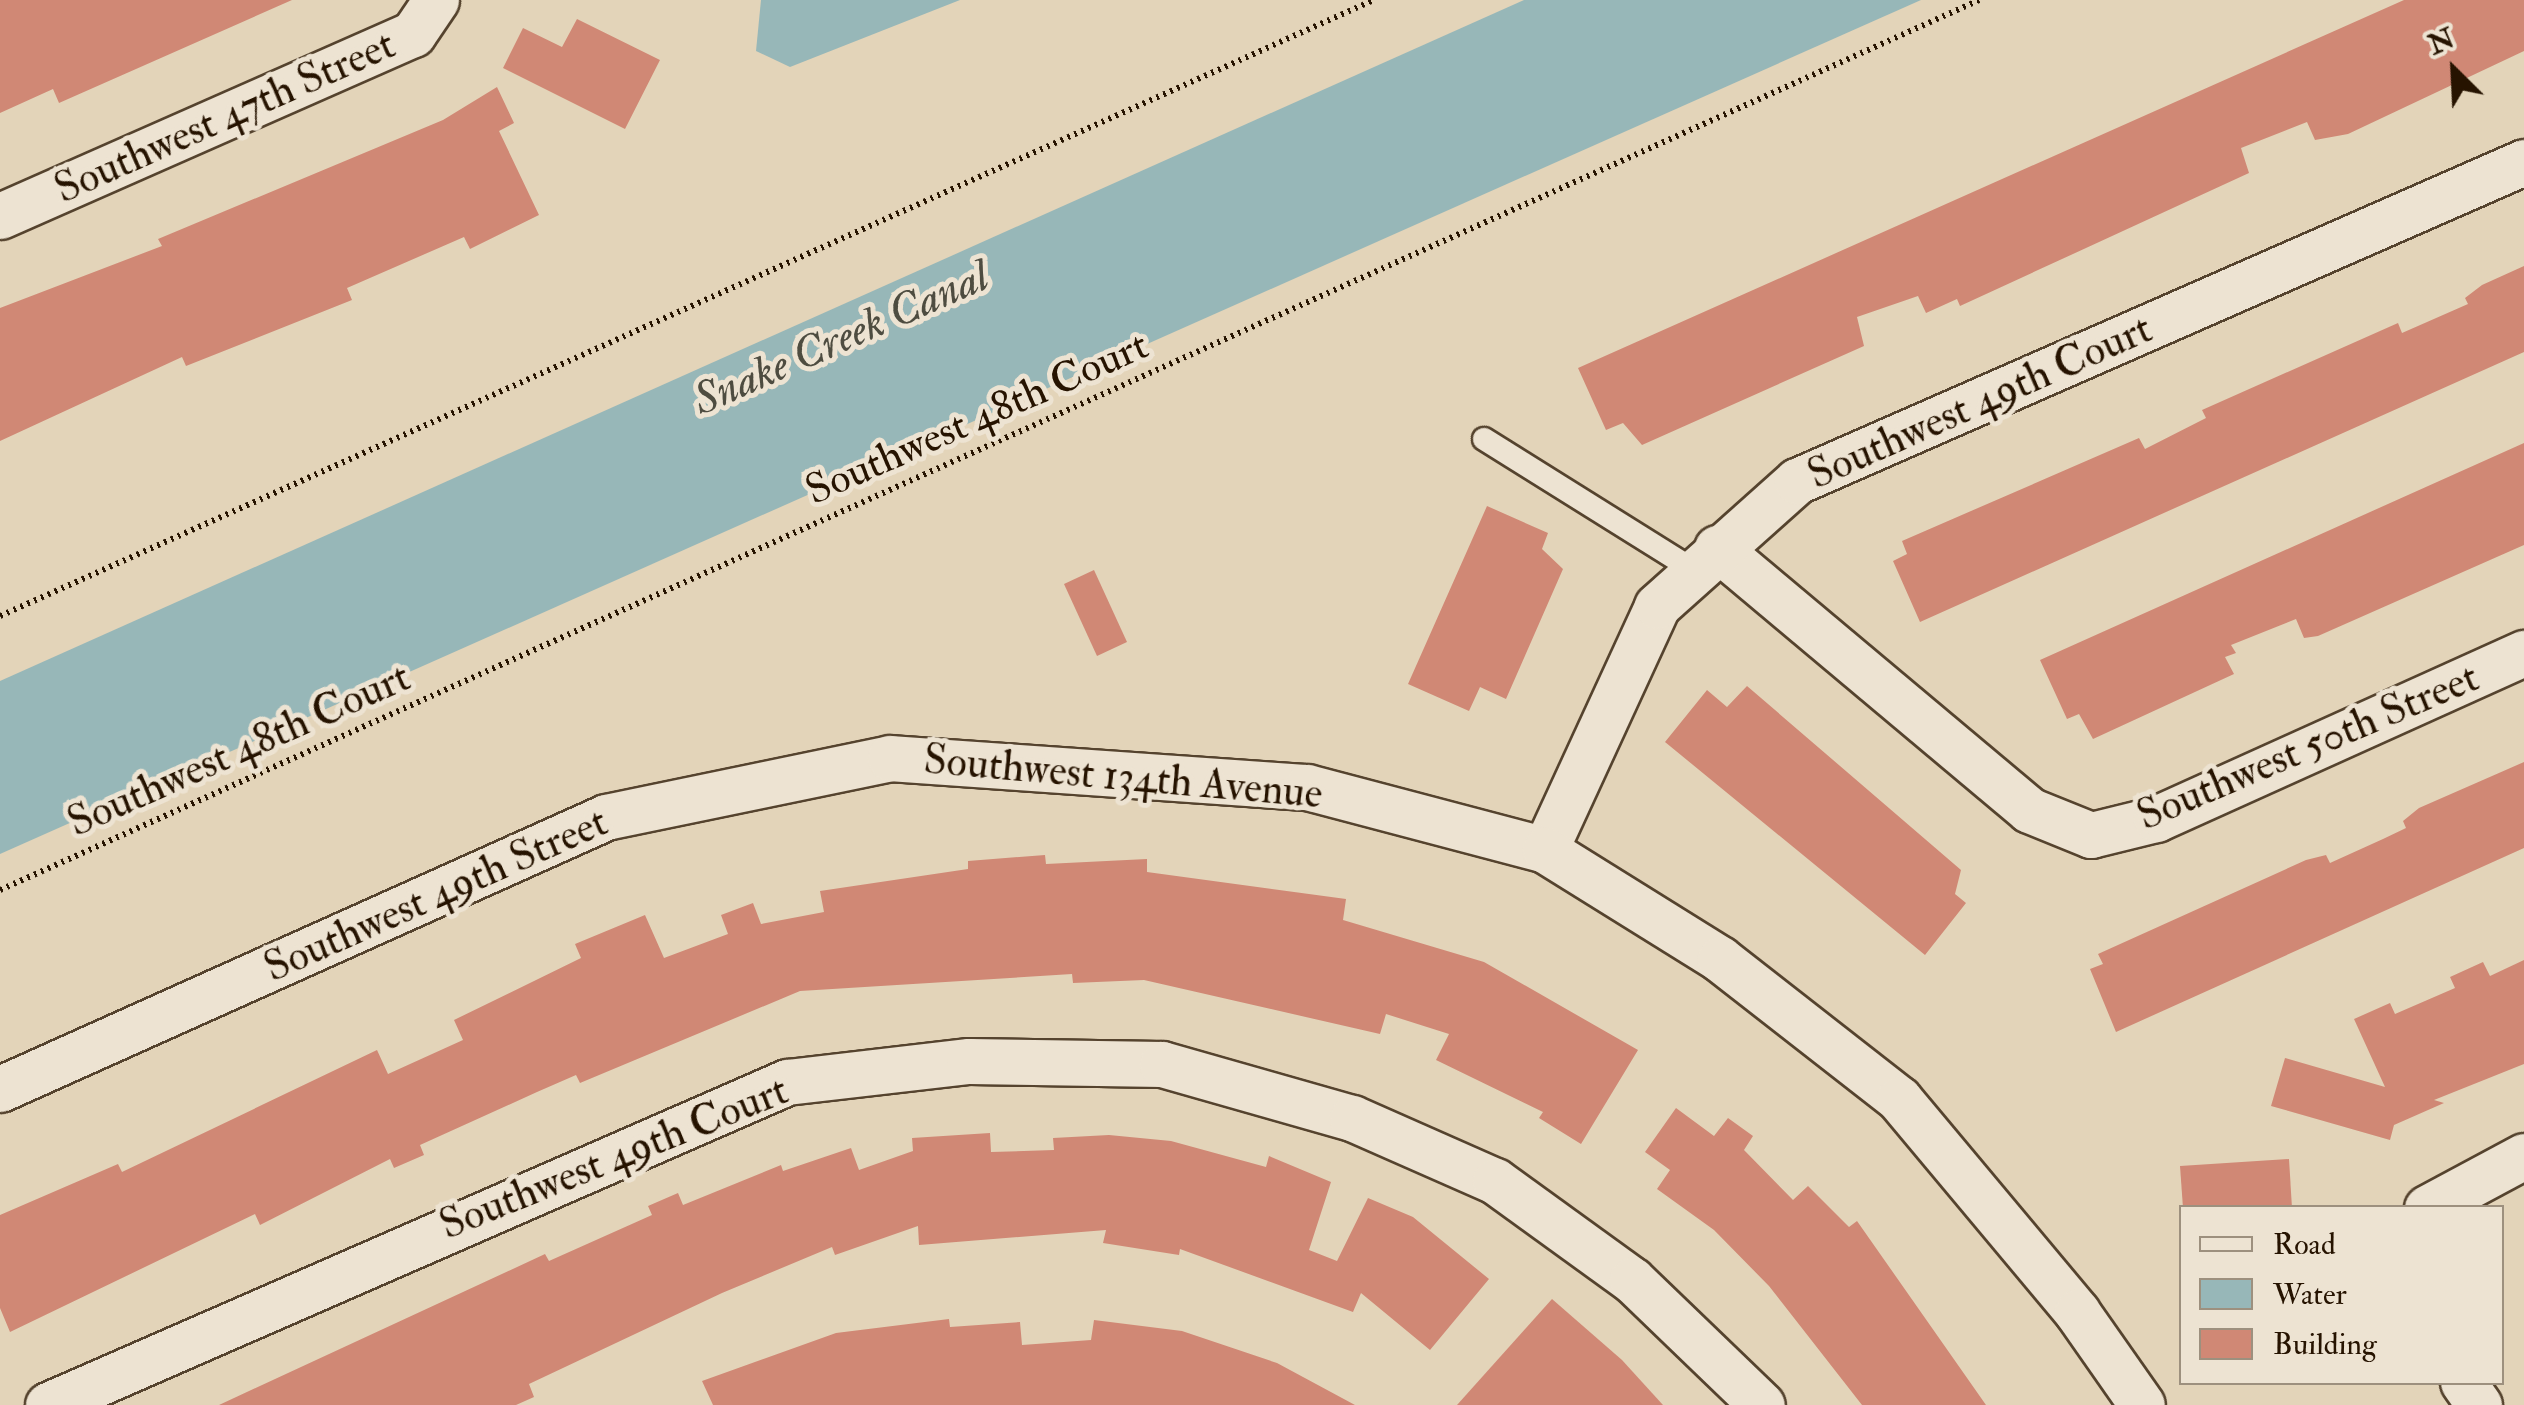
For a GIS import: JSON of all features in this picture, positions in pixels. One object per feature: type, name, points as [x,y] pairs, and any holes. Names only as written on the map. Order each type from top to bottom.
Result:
[{"type":"street","name":"Southwest 47th Street","points":[[0,216],[413,34],[436,0]]},
{"type":"street","name":"Southwest 49th Court","points":[[1545,850],[1658,606],[1797,481],[2524,162]]},
{"type":"street","name":"Southwest 50th Street","points":[[1706,559],[2029,810],[2090,835],[2156,819],[2524,653]]},
{"type":"street","name":"Southwest 134th Avenue","points":[[890,758],[1307,787],[1545,850],[1720,959],[1899,1100],[2078,1312],[2142,1405]]},
{"type":"street","name":"Southwest 49th Street","points":[[0,1089],[606,817],[890,758]]},
{"type":"street","name":"Southwest 49th Court","points":[[48,1405],[787,1082],[970,1061],[1162,1064],[1352,1118],[1495,1181],[1632,1280],[1762,1405]]},
{"type":"street","points":[[2434,1205],[2524,1156]]},
{"type":"lane","points":[[1484,439],[1706,559]]},
{"type":"path","points":[[0,616],[1374,0]]},
{"type":"path","name":"Southwest 48th Court","points":[[0,890],[1979,0]]},
{"type":"water","points":[[761,0],[960,0],[790,67],[756,51]]},
{"type":"water","name":"Snake Creek Canal","points":[[1524,0],[1921,0],[0,854],[0,681]]},
{"type":"building","points":[[0,0],[292,0],[59,103],[53,89],[0,113]]},
{"type":"building","points":[[2404,0],[2524,0],[2524,51],[2348,134],[2315,140],[2307,122],[2241,148],[2249,173],[1960,306],[1957,299],[1926,313],[1918,296],[1857,317],[1864,346],[1642,445],[1623,423],[1606,430],[1578,368]]},
{"type":"building","points":[[577,19],[660,60],[625,129],[503,68],[523,28],[562,47]]},
{"type":"building","points":[[497,87],[514,123],[499,131],[539,215],[470,249],[464,237],[347,288],[352,300],[186,366],[182,357],[0,441],[0,308],[162,246],[158,239],[443,120]]},
{"type":"building","points":[[2524,266],[2524,352],[1920,622],[1893,561],[1907,554],[1902,541],[2139,438],[2145,449],[2206,418],[2202,410],[2398,323],[2402,333],[2468,304],[2465,298],[2482,285]]},
{"type":"building","points":[[2524,443],[2524,545],[2318,636],[2304,638],[2296,619],[2231,645],[2236,653],[2225,657],[2234,674],[2093,739],[2079,714],[2067,719],[2040,660]]},
{"type":"building","points":[[1487,506],[1548,533],[1542,549],[1563,569],[1506,699],[1480,687],[1469,711],[1408,684]]},
{"type":"building","points":[[1094,570],[1127,642],[1097,656],[1064,584]]},
{"type":"building","points":[[1747,686],[1961,870],[1955,894],[1966,903],[1925,955],[1665,742],[1707,690],[1727,707]]},
{"type":"building","points":[[2524,762],[2524,848],[2116,1032],[2090,969],[2103,964],[2098,954],[2306,860],[2326,855],[2330,863],[2406,828],[2403,821],[2419,808]]},
{"type":"building","points":[[1045,855],[1046,864],[1147,859],[1147,872],[1346,899],[1343,920],[1484,962],[1638,1050],[1581,1144],[1539,1118],[1543,1112],[1436,1060],[1449,1034],[1386,1014],[1380,1034],[1144,980],[1073,983],[1072,974],[800,991],[580,1083],[576,1075],[420,1145],[424,1155],[394,1168],[390,1159],[260,1225],[255,1214],[10,1332],[0,1308],[0,1215],[118,1164],[122,1172],[377,1050],[388,1074],[463,1040],[454,1020],[581,958],[575,944],[645,915],[664,958],[728,934],[721,915],[753,903],[761,924],[824,912],[820,891],[968,869],[968,861]]},
{"type":"building","points":[[2524,960],[2524,1064],[2434,1100],[2444,1103],[2394,1125],[2390,1140],[2271,1106],[2285,1058],[2385,1087],[2354,1019],[2390,1003],[2395,1014],[2455,988],[2450,977],[2483,962],[2490,976]]},
{"type":"building","points":[[1676,1108],[1714,1136],[1728,1118],[1753,1136],[1744,1150],[1793,1200],[1808,1186],[1849,1227],[1857,1221],[1986,1405],[1862,1405],[1769,1286],[1714,1230],[1657,1189],[1670,1170],[1645,1152]]},
{"type":"building","points":[[990,1133],[991,1152],[1054,1150],[1053,1138],[1109,1135],[1171,1141],[1266,1167],[1269,1156],[1331,1182],[1309,1250],[1337,1261],[1368,1198],[1413,1217],[1489,1279],[1430,1350],[1361,1293],[1353,1312],[1180,1249],[1179,1255],[1103,1243],[1106,1230],[919,1245],[918,1226],[835,1255],[832,1247],[722,1293],[529,1384],[534,1397],[516,1405],[219,1405],[545,1254],[549,1261],[652,1215],[648,1206],[678,1193],[683,1205],[781,1165],[783,1171],[851,1148],[859,1170],[913,1151],[912,1138]]},
{"type":"building","points":[[2289,1159],[2292,1205],[2183,1205],[2180,1166]]},
{"type":"building","points":[[1552,1299],[1622,1360],[1663,1405],[1457,1405]]},
{"type":"building","points":[[949,1319],[950,1327],[1020,1322],[1022,1345],[1091,1340],[1094,1320],[1182,1331],[1277,1363],[1355,1405],[713,1405],[702,1381],[836,1333]]}]
